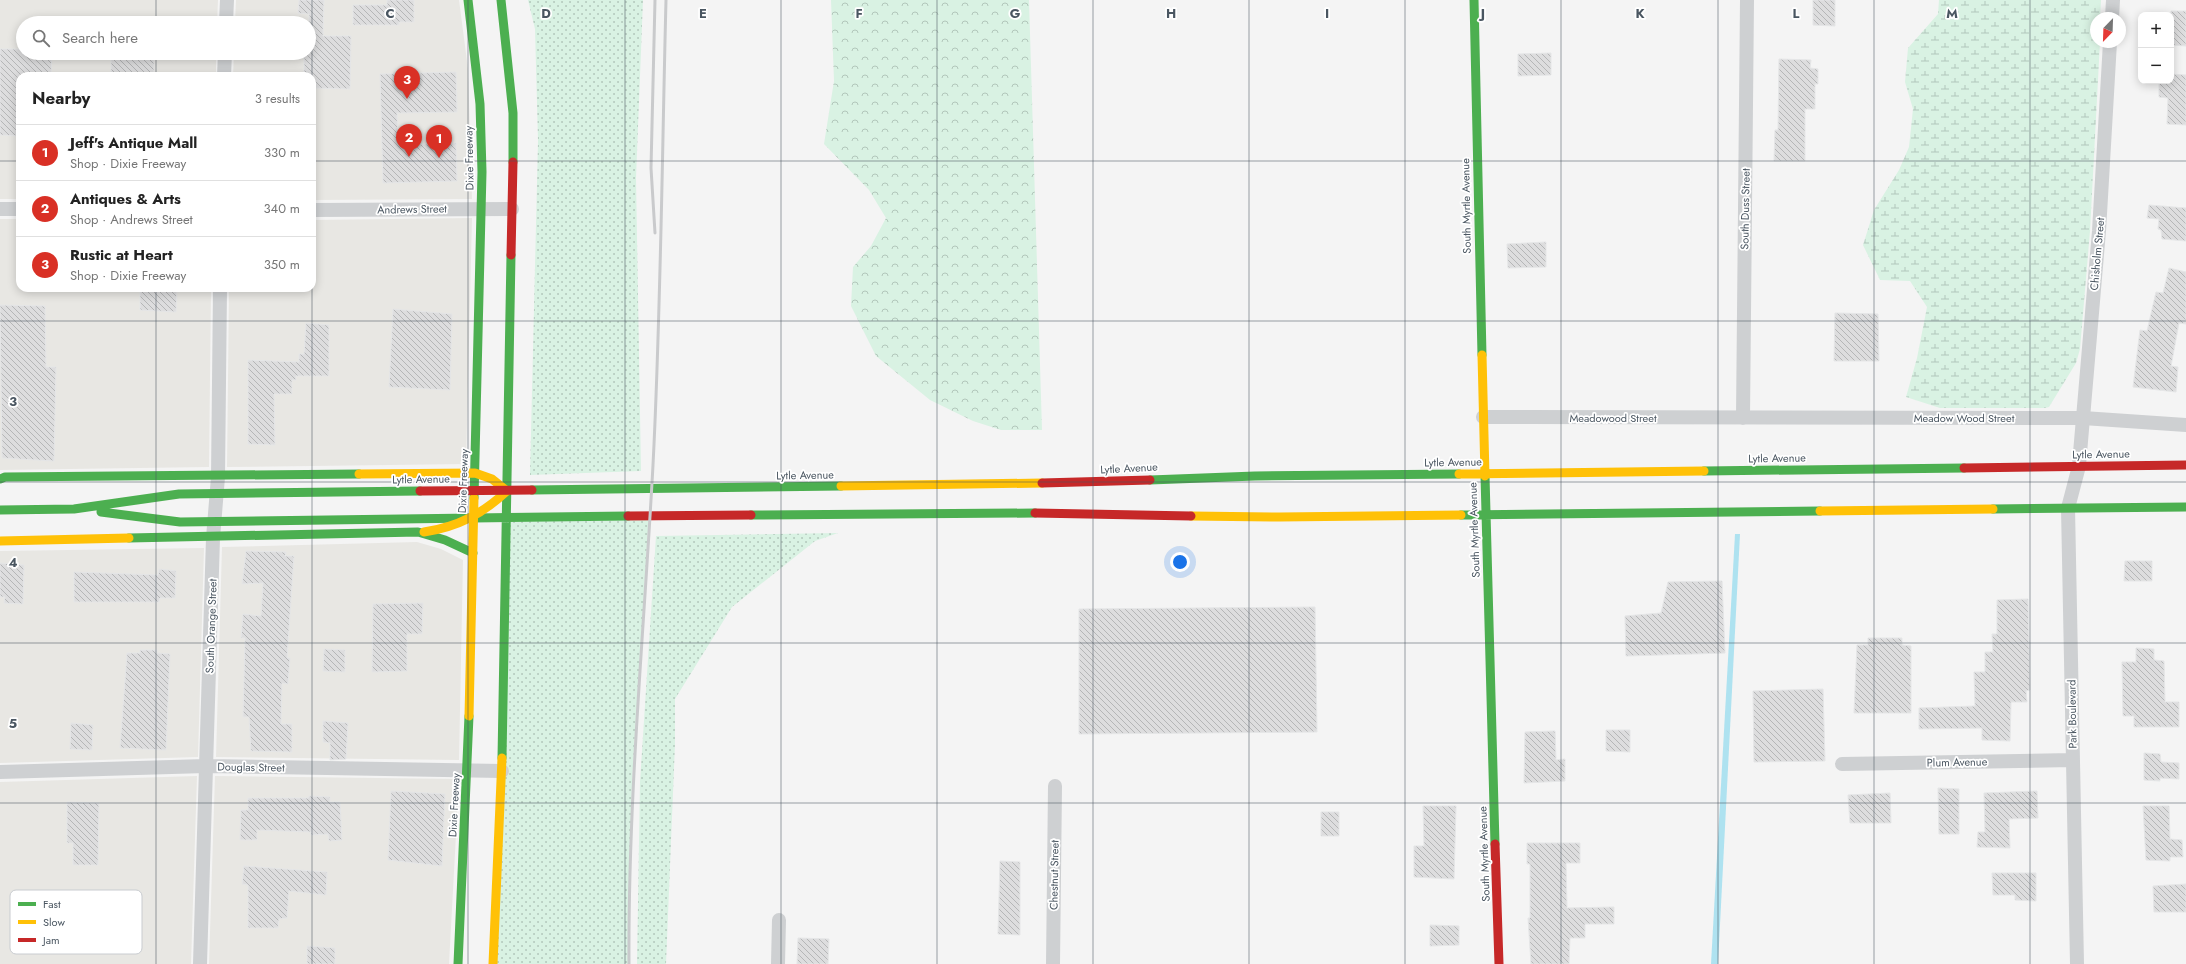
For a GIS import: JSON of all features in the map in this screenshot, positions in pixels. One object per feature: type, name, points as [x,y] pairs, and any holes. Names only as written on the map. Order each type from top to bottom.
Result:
[{"type":"main road","name":"Dixie Freeway","points":[[458,964],[468,770],[481,208],[480,104],[468,0]]},
{"type":"main road","points":[[493,964],[502,771],[513,113],[501,0]]},
{"type":"main road","name":"South Myrtle Avenue","points":[[1474,0],[1484,474],[1499,964]]},
{"type":"main road","name":"Lytle Avenue","points":[[0,510],[74,508],[179,494],[1065,483],[1255,476],[2186,465]]},
{"type":"main road","points":[[0,479],[5,477],[218,477],[475,473],[492,479],[507,490]]},
{"type":"main road","points":[[0,541],[214,538],[418,532],[451,528],[474,518],[490,507],[507,490]]},
{"type":"main road","name":"Lytle Avenue","points":[[74,508],[180,522],[978,512],[1280,517],[2186,507]]},
{"type":"main road","points":[[418,532],[445,540],[473,553]]},
{"type":"street","points":[[226,16],[227,0]]},
{"type":"street","name":"South Duss Street","points":[[1743,418],[1747,0]]},
{"type":"street","points":[[2112,12],[2113,0]]},
{"type":"street","name":"Chisholm Street","points":[[2079,466],[2099,230],[2110,48]]},
{"type":"street","points":[[224,72],[225,60]]},
{"type":"street","points":[[0,208],[16,209]]},
{"type":"street","name":"Andrews Street","points":[[316,210],[512,209]]},
{"type":"street","name":"South Orange Street","points":[[200,964],[214,538],[218,477],[220,292]]},
{"type":"street","name":"Meadowood Street","points":[[1483,417],[1743,418]]},
{"type":"street","name":"Meadow Wood Street","points":[[1743,418],[2084,418],[2186,426]]},
{"type":"street","name":"Park Boulevard","points":[[2077,964],[2068,508],[2079,466]]},
{"type":"street","name":"Plum Avenue","points":[[1842,764],[2072,760]]},
{"type":"street","name":"Douglas Street","points":[[0,772],[206,766],[502,771]]},
{"type":"street","name":"Chestnut Street","points":[[1053,964],[1055,786]]},
{"type":"street","points":[[778,964],[779,920]]},
{"type":"shaded area","points":[[0,0],[218,0],[217,16],[16,16],[16,60],[216,60],[216,72],[16,72],[16,199],[0,199]]},
{"type":"shaded area","points":[[236,0],[459,0],[468,69],[472,199],[316,200],[316,72],[233,72],[234,60],[316,60],[316,16],[235,16]]},
{"type":"shaded area","points":[[472,218],[466,464],[227,467],[229,292],[316,292],[316,220]]},
{"type":"shaded area","points":[[0,219],[16,219],[16,292],[211,292],[209,467],[0,470]]},
{"type":"shaded area","points":[[417,542],[441,549],[463,560],[459,760],[216,757],[222,547]]},
{"type":"shaded area","points":[[204,548],[198,757],[0,763],[0,551]]},
{"type":"shaded area","points":[[197,776],[191,964],[0,964],[0,782]]},
{"type":"shaded area","points":[[215,776],[459,779],[449,964],[209,964]]},
{"type":"green space","points":[[528,0],[643,0],[636,178],[641,471],[530,475],[538,141],[535,29]]},
{"type":"green space","points":[[831,0],[1029,0],[1042,430],[1001,430],[973,421],[930,400],[876,356],[851,306],[853,267],[871,246],[886,218],[869,190],[824,144],[834,81]]},
{"type":"green space","points":[[1939,0],[2101,0],[2100,12],[2090,12],[2090,48],[2100,48],[2090,231],[2080,349],[2076,363],[2049,407],[1940,408],[1906,397],[1917,358],[1927,307],[1910,281],[1880,280],[1863,245],[1874,210],[1899,170],[1909,147],[1913,109],[1905,82],[1908,48],[1938,14]]},
{"type":"green space","points":[[649,515],[632,782],[629,964],[493,964],[506,521]]},
{"type":"green space","points":[[838,533],[815,541],[732,607],[675,699],[675,744],[666,964],[637,964],[640,782],[656,536]]},
{"type":"water","points":[[1735,534],[1740,534],[1718,964],[1711,964]]},
{"type":"building","points":[[299,0],[324,0],[323,36],[351,36],[350,89],[316,88],[316,72],[304,72],[304,60],[316,60],[316,16],[298,13]]},
{"type":"building","points":[[387,0],[414,0],[414,22],[399,22],[399,25],[353,25],[353,5],[387,5]]},
{"type":"building","points":[[1813,0],[1835,0],[1835,26],[1813,25]]},
{"type":"building","points":[[2186,11],[2186,46],[2174,45],[2174,12],[2171,12]]},
{"type":"building","points":[[0,49],[16,49],[16,60],[52,60],[51,72],[16,72],[16,136],[0,135]]},
{"type":"building","points":[[1551,53],[1551,75],[1518,76],[1518,54]]},
{"type":"building","points":[[1779,59],[1811,60],[1810,68],[1818,69],[1818,84],[1815,84],[1815,109],[1805,109],[1805,161],[1774,161],[1775,130],[1778,130]]},
{"type":"building","points":[[111,60],[154,60],[154,72],[111,72]]},
{"type":"building","points":[[456,72],[457,112],[397,113],[398,145],[456,143],[457,181],[383,183],[380,74]]},
{"type":"building","points":[[2174,74],[2186,75],[2186,125],[2167,124],[2168,98],[2159,97],[2159,84],[2174,84]]},
{"type":"building","points":[[2149,205],[2186,208],[2186,241],[2162,239],[2161,230],[2158,229],[2159,219],[2147,218]]},
{"type":"building","points":[[1546,242],[1546,267],[1508,268],[1507,244]]},
{"type":"building","points":[[2169,268],[2186,272],[2186,324],[2179,323],[2171,366],[2178,367],[2176,392],[2133,387],[2140,330],[2147,331],[2156,292],[2163,293]]},
{"type":"building","points":[[140,292],[177,292],[176,312],[140,310]]},
{"type":"building","points":[[0,305],[45,306],[46,367],[56,367],[54,461],[2,458]]},
{"type":"building","points":[[393,309],[452,314],[450,390],[389,387]]},
{"type":"building","points":[[1835,313],[1878,314],[1879,361],[1834,361]]},
{"type":"building","points":[[306,323],[329,325],[329,376],[296,376],[296,380],[292,380],[292,394],[274,394],[275,445],[248,444],[248,360],[299,362],[299,354],[304,354]]},
{"type":"building","points":[[246,551],[286,552],[285,556],[294,556],[287,658],[290,658],[288,684],[282,683],[281,724],[292,724],[292,752],[251,751],[249,717],[243,717],[245,638],[241,638],[243,614],[261,616],[263,583],[242,584]]},
{"type":"building","points":[[2125,561],[2152,561],[2152,581],[2124,581]]},
{"type":"building","points":[[0,563],[24,565],[23,604],[4,603],[5,597],[0,597]]},
{"type":"building","points":[[159,569],[176,571],[175,598],[160,598],[159,602],[74,602],[74,572],[158,575]]},
{"type":"building","points":[[1722,581],[1725,653],[1626,656],[1625,616],[1661,613],[1668,582]]},
{"type":"building","points":[[2028,599],[2030,690],[2026,691],[2027,702],[2011,702],[2010,741],[1982,740],[1982,728],[1919,729],[1919,708],[1975,706],[1974,672],[1985,672],[1985,652],[1993,652],[1992,634],[1997,634],[1997,600]]},
{"type":"building","points":[[423,603],[422,634],[407,634],[407,671],[372,672],[373,604]]},
{"type":"building","points":[[1315,607],[1317,732],[1079,734],[1079,609]]},
{"type":"building","points":[[1868,638],[1902,638],[1902,645],[1911,646],[1911,713],[1854,713],[1857,645],[1868,645]]},
{"type":"building","points":[[2136,648],[2154,649],[2154,660],[2164,661],[2165,702],[2179,702],[2179,727],[2134,727],[2134,716],[2123,716],[2122,662],[2136,662]]},
{"type":"building","points":[[324,649],[345,650],[345,672],[323,671]]},
{"type":"building","points":[[140,650],[157,650],[157,653],[170,654],[166,750],[120,748],[127,653],[140,653]]},
{"type":"building","points":[[1823,689],[1825,761],[1754,762],[1753,691]]},
{"type":"building","points":[[323,721],[348,723],[346,759],[330,760],[330,743],[323,742]]},
{"type":"building","points":[[71,723],[93,725],[92,750],[70,749]]},
{"type":"building","points":[[1606,730],[1630,730],[1630,752],[1606,751]]},
{"type":"building","points":[[1555,731],[1556,760],[1565,759],[1565,781],[1524,783],[1525,732]]},
{"type":"building","points":[[2144,753],[2160,754],[2161,762],[2179,763],[2179,779],[2160,778],[2160,781],[2144,780]]},
{"type":"building","points":[[1938,788],[1959,789],[1959,834],[1939,834]]},
{"type":"building","points":[[391,791],[445,794],[442,866],[388,860]]},
{"type":"building","points":[[2037,791],[2038,818],[2009,819],[2010,848],[1977,847],[1978,832],[1985,832],[1984,793]]},
{"type":"building","points":[[1890,793],[1891,823],[1850,823],[1848,795]]},
{"type":"building","points":[[309,796],[330,797],[330,802],[340,802],[342,840],[329,841],[328,834],[311,835],[311,832],[257,830],[257,840],[240,840],[241,810],[248,810],[248,798],[308,798]]},
{"type":"building","points":[[67,802],[99,803],[98,865],[73,865],[73,843],[67,843]]},
{"type":"building","points":[[1423,806],[1456,806],[1454,879],[1414,877],[1414,846],[1424,846]]},
{"type":"building","points":[[2143,806],[2169,806],[2170,839],[2182,840],[2183,857],[2170,857],[2170,861],[2146,860]]},
{"type":"building","points":[[1321,812],[1339,812],[1339,836],[1321,836]]},
{"type":"building","points":[[1527,843],[1580,843],[1580,863],[1566,863],[1567,908],[1614,907],[1614,924],[1585,924],[1585,938],[1570,938],[1569,964],[1531,964],[1528,918],[1530,918],[1530,864],[1527,864]]},
{"type":"building","points":[[1000,861],[1020,862],[1020,935],[998,934]]},
{"type":"building","points":[[244,866],[327,872],[326,895],[289,891],[287,918],[279,919],[278,928],[248,928],[248,885],[242,884]]},
{"type":"building","points":[[1992,873],[2036,873],[2036,901],[2015,900],[2015,895],[1993,895]]},
{"type":"building","points":[[2186,884],[2186,912],[2154,912],[2153,886]]},
{"type":"building","points":[[1430,925],[1459,926],[1459,945],[1430,946]]},
{"type":"building","points":[[798,938],[829,939],[828,964],[797,964]]},
{"type":"building","points":[[307,946],[335,948],[335,964],[307,964]]},
{"type":"railway","points":[[655,0],[651,168],[655,233]]},
{"type":"railway","points":[[629,964],[629,901],[637,714],[656,407],[666,0]]},
{"type":"traffic: fast","points":[[468,0],[480,104],[482,172],[474,498]]},
{"type":"traffic: fast","points":[[501,0],[513,113],[513,162]]},
{"type":"traffic: fast","points":[[1474,0],[1482,355]]},
{"type":"traffic: fast","points":[[502,758],[511,255]]},
{"type":"traffic: fast","points":[[1704,471],[1964,468]]},
{"type":"traffic: fast","points":[[0,479],[5,477],[359,474]]},
{"type":"traffic: fast","points":[[1150,480],[1255,476],[1459,474]]},
{"type":"traffic: fast","points":[[1485,476],[1495,844]]},
{"type":"traffic: fast","points":[[532,490],[841,486]]},
{"type":"traffic: fast","points":[[0,510],[74,509],[179,494],[420,491]]},
{"type":"traffic: fast","points":[[1993,509],[2186,507]]},
{"type":"traffic: fast","points":[[1461,515],[1820,511]]},
{"type":"traffic: fast","points":[[101,512],[180,522],[628,516]]},
{"type":"traffic: fast","points":[[751,515],[1035,513]]},
{"type":"traffic: fast","points":[[129,538],[418,532],[445,540],[473,553]]},
{"type":"traffic: fast","points":[[458,964],[469,716]]},
{"type":"traffic: slow","points":[[1482,355],[1485,476]]},
{"type":"traffic: slow","points":[[1459,474],[1704,471]]},
{"type":"traffic: slow","points":[[359,474],[475,473],[492,479],[507,491]]},
{"type":"traffic: slow","points":[[841,486],[1042,483]]},
{"type":"traffic: slow","points":[[424,532],[459,523],[479,513],[507,491]]},
{"type":"traffic: slow","points":[[469,716],[474,498]]},
{"type":"traffic: slow","points":[[1820,511],[1993,509]]},
{"type":"traffic: slow","points":[[1191,516],[1280,517],[1461,515]]},
{"type":"traffic: slow","points":[[0,541],[129,538]]},
{"type":"traffic: slow","points":[[493,964],[502,758]]},
{"type":"traffic: jam","points":[[511,255],[513,162]]},
{"type":"traffic: jam","points":[[1964,468],[2186,465]]},
{"type":"traffic: jam","points":[[1042,483],[1150,480]]},
{"type":"traffic: jam","points":[[420,491],[532,490]]},
{"type":"traffic: jam","points":[[1035,513],[1191,516]]},
{"type":"traffic: jam","points":[[628,516],[751,515]]},
{"type":"traffic: jam","points":[[1495,844],[1499,964]]},
{"type":"place","name":"Rustic at Heart","points":[[407,99]]},
{"type":"place","name":"Antiques & Arts","points":[[409,157]]},
{"type":"place","name":"Jeff's Antique Mall","points":[[439,158]]}]
